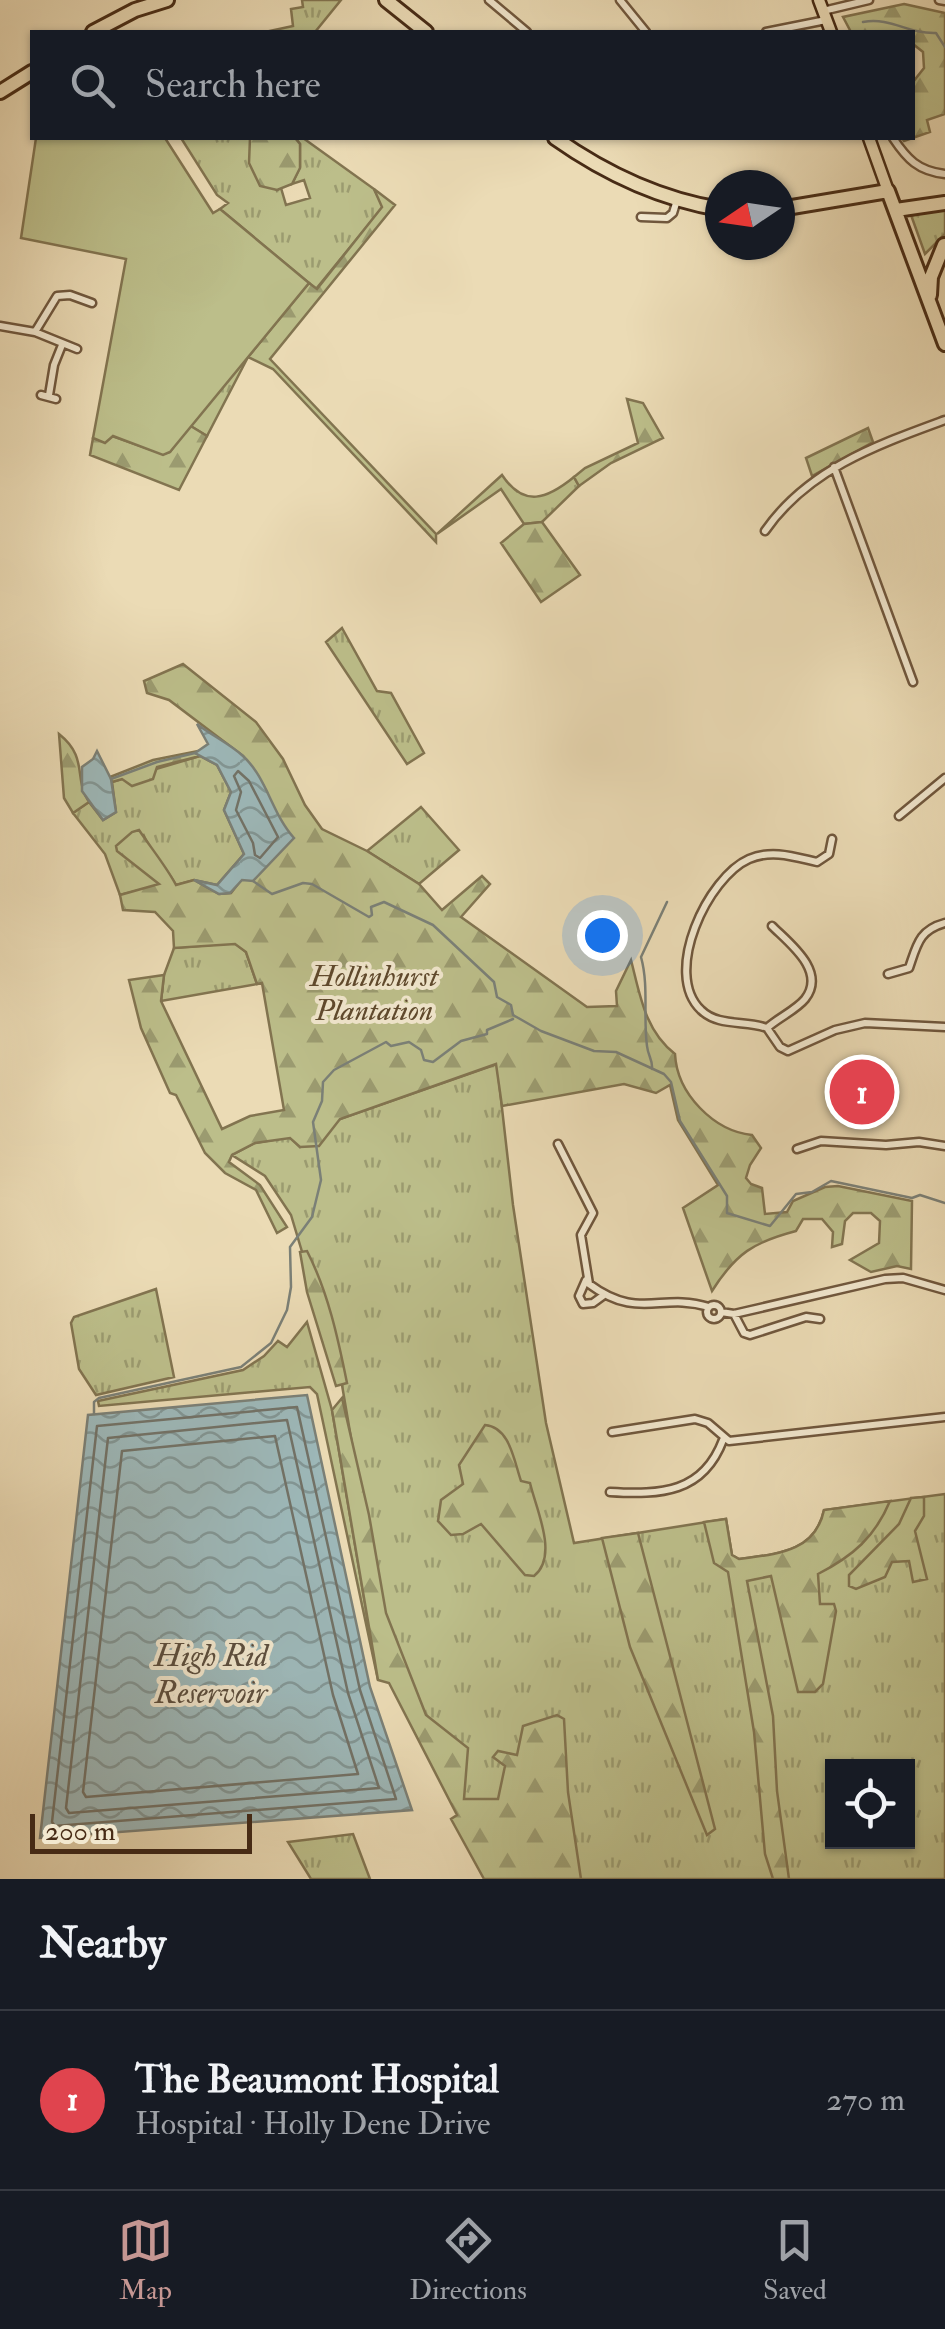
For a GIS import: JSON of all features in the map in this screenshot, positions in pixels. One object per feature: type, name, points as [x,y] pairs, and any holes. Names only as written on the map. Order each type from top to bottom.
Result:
[{"type":"highway","points":[[98,30],[135,10],[167,0]]},
{"type":"highway","points":[[386,0],[424,30]]},
{"type":"highway","points":[[0,92],[30,73]]},
{"type":"highway","points":[[558,140],[613,175],[677,200],[705,206]]},
{"type":"highway","points":[[795,207],[888,191],[945,344]]},
{"type":"highway","points":[[896,210],[945,203]]},
{"type":"highway","points":[[915,265],[944,244]]},
{"type":"highway","points":[[929,302],[931,277],[944,244]]},
{"type":"main road","points":[[870,140],[888,191]]},
{"type":"street","points":[[489,0],[525,30]]},
{"type":"street","points":[[620,0],[644,30]]},
{"type":"street","points":[[771,30],[823,10],[869,0]]},
{"type":"street","points":[[894,140],[908,161],[930,172],[945,174]]},
{"type":"street","points":[[641,216],[667,218],[673,214],[677,200]]},
{"type":"street","points":[[35,332],[57,296],[83,296],[92,303]]},
{"type":"street","points":[[0,326],[35,332],[77,349]]},
{"type":"street","points":[[49,396],[62,345]]},
{"type":"street","points":[[766,532],[795,494],[834,467],[945,420]]},
{"type":"street","points":[[834,467],[914,682]]},
{"type":"street","points":[[899,816],[945,778]]},
{"type":"street","points":[[832,839],[829,854],[818,862],[778,854],[753,858],[725,878],[691,936],[685,971],[689,992],[698,1007],[714,1018],[767,1028],[780,1047],[788,1051],[836,1030],[866,1023],[945,1027]]},
{"type":"street","points":[[888,974],[909,968],[922,935],[928,928],[945,923]]},
{"type":"street","points":[[767,1028],[806,998],[811,980],[807,962],[772,926]]},
{"type":"street","points":[[797,1149],[822,1141],[945,1146]]},
{"type":"street","points":[[558,1144],[593,1213],[582,1235],[586,1280],[579,1292],[583,1304],[593,1303],[604,1294]]},
{"type":"street","points":[[586,1280],[604,1294],[634,1306],[674,1302],[709,1307],[707,1314],[711,1319],[718,1318],[721,1312],[734,1314],[885,1279],[903,1278],[945,1290]]},
{"type":"street","points":[[734,1314],[744,1333],[750,1335],[806,1317],[820,1319]]},
{"type":"street","points":[[612,1432],[695,1420],[708,1423],[729,1442],[945,1417]]},
{"type":"street","points":[[609,1492],[637,1493],[690,1484],[703,1473],[723,1440]]},
{"type":"green space","points":[[302,0],[341,0],[317,30],[274,30],[293,26],[291,9],[303,7]]},
{"type":"green space","points":[[904,4],[945,13],[945,114],[927,120],[930,132],[915,137],[915,79],[924,68],[923,52],[915,46],[915,30],[850,30],[843,17]]},
{"type":"green space","points":[[36,140],[166,140],[213,213],[220,209],[309,283],[170,452],[163,455],[113,436],[105,443],[93,438],[126,259],[21,238]]},
{"type":"green space","points":[[182,140],[251,140],[277,190],[281,188],[286,205],[310,198],[304,180],[292,184],[300,167],[297,140],[306,140],[374,189],[383,207],[316,289],[220,209],[228,203],[217,195]]},
{"type":"green space","points":[[250,140],[297,140],[300,144],[300,168],[292,184],[277,190],[260,186],[249,163]]},
{"type":"green space","points":[[374,189],[395,205],[270,359],[436,534],[436,542],[273,369],[248,357],[309,283],[317,289],[382,207]]},
{"type":"green space","points":[[945,210],[945,234],[925,254],[911,215]]},
{"type":"green space","points":[[248,357],[207,436],[189,425]]},
{"type":"green space","points":[[627,399],[643,403],[663,438],[611,463],[579,486],[574,477],[585,468],[638,443]]},
{"type":"green space","points":[[189,425],[207,436],[179,490],[90,455],[93,438],[105,442],[112,436],[163,454],[170,452]]},
{"type":"green space","points":[[868,428],[873,442],[812,476],[806,458]]},
{"type":"green space","points":[[502,475],[527,496],[545,495],[574,477],[579,486],[542,522],[524,524],[501,489],[437,534]]},
{"type":"green space","points":[[542,522],[580,575],[541,602],[501,543],[524,524]]},
{"type":"green space","points":[[342,628],[377,691],[391,693],[424,753],[407,764],[326,642]]},
{"type":"green space","name":"Hollinhurst Plantation","points":[[183,664],[256,722],[283,759],[305,805],[322,829],[367,851],[419,884],[442,910],[482,876],[490,884],[461,917],[587,1007],[617,1006],[616,991],[631,960],[650,1023],[675,1054],[677,1069],[690,1096],[711,1118],[752,1135],[761,1148],[746,1178],[762,1188],[765,1214],[787,1212],[793,1201],[825,1187],[838,1186],[912,1201],[911,1269],[897,1266],[871,1272],[850,1260],[879,1243],[880,1221],[871,1213],[853,1213],[845,1221],[842,1244],[832,1247],[833,1232],[822,1219],[803,1219],[796,1231],[769,1240],[738,1258],[712,1291],[683,1208],[718,1185],[678,1120],[670,1085],[656,1093],[624,1084],[502,1106],[496,1064],[340,1119],[319,1146],[300,1147],[290,1138],[255,1143],[232,1155],[229,1162],[260,1185],[287,1227],[277,1233],[256,1190],[225,1173],[205,1153],[176,1095],[170,1093],[141,1028],[129,980],[164,975],[161,1001],[222,1129],[250,1116],[284,1110],[262,983],[257,984],[246,952],[235,944],[174,948],[173,931],[155,912],[123,910],[120,895],[159,884],[117,851],[116,846],[132,832],[139,830],[176,885],[194,880],[219,894],[231,893],[283,826],[258,776],[243,756],[169,700],[147,693],[144,681]]},
{"type":"green space","points":[[59,734],[74,751],[89,802],[73,813],[64,798]]},
{"type":"green space","points":[[198,751],[200,756],[157,767],[153,779],[132,786],[122,779],[112,782],[110,777],[153,760]]},
{"type":"green space","points":[[200,756],[217,765],[231,792],[224,810],[244,854],[217,885],[194,880],[176,885],[143,834],[160,885],[120,895],[105,854],[73,813],[89,802],[103,820],[116,812],[112,782]]},
{"type":"green space","points":[[421,807],[459,850],[419,884],[367,851]]},
{"type":"green space","points":[[235,943],[246,952],[257,984],[161,1001],[164,975],[174,948]]},
{"type":"green space","points":[[497,1064],[513,1205],[546,1423],[574,1543],[726,1519],[732,1555],[739,1559],[779,1553],[803,1543],[819,1524],[824,1510],[945,1494],[945,1879],[503,1879],[389,1661],[342,1385],[291,1215],[265,1176],[232,1155],[255,1143],[290,1137],[300,1147],[340,1119]]},
{"type":"green space","points":[[307,1251],[327,1299],[344,1366],[347,1383],[336,1386],[307,1292],[300,1252]]},
{"type":"green space","points":[[156,1289],[174,1377],[96,1395],[79,1369],[71,1323],[74,1317]]},
{"type":"green space","points":[[307,1322],[332,1410],[378,1680],[317,1394],[310,1387],[99,1406],[98,1401],[243,1370],[278,1341],[287,1347]]},
{"type":"green space","points":[[342,1398],[386,1613],[426,1715],[468,1748],[464,1799],[498,1799],[505,1766],[493,1757],[498,1751],[517,1755],[523,1726],[557,1715],[564,1719],[568,1792],[581,1879],[484,1879],[451,1819],[457,1815],[389,1683],[378,1680],[332,1410]]},
{"type":"green space","points":[[485,1425],[506,1438],[521,1481],[530,1483],[545,1545],[545,1557],[534,1576],[525,1575],[481,1524],[463,1534],[451,1535],[438,1521],[441,1500],[463,1484],[459,1465]]},
{"type":"green space","points":[[924,1497],[924,1516],[915,1531],[927,1579],[913,1582],[909,1561],[892,1562],[885,1577],[856,1589],[849,1586],[849,1575],[899,1524],[911,1498]]},
{"type":"green space","points":[[890,1501],[861,1544],[818,1574],[820,1604],[834,1604],[836,1611],[823,1684],[815,1692],[798,1692],[771,1576],[747,1581],[773,1716],[777,1791],[789,1879],[773,1879],[765,1854],[754,1732],[728,1572],[714,1563],[704,1522],[726,1519],[732,1555],[739,1559],[779,1553],[803,1543],[819,1524],[824,1510]]},
{"type":"green space","points":[[638,1533],[715,1829],[707,1835],[630,1647],[602,1538]]},
{"type":"green space","points":[[353,1834],[370,1879],[311,1879],[288,1842]]},
{"type":"water","points":[[197,724],[251,765],[294,838],[253,881],[242,880],[230,893],[219,894],[194,880],[217,885],[244,854],[224,810],[231,792],[217,765],[195,753],[208,744]]},
{"type":"water","points":[[97,751],[111,779],[116,812],[103,820],[82,791],[82,767]]},
{"type":"water","name":"High Rid Reservoir","points":[[307,1395],[370,1687],[412,1810],[40,1838],[88,1415]]},
{"type":"waterway","points":[[863,22],[883,22],[912,30]]},
{"type":"waterway","points":[[915,31],[936,33],[945,47]]},
{"type":"waterway","points":[[111,779],[195,753]]},
{"type":"waterway","points":[[253,881],[272,894],[303,883],[312,884],[369,917],[371,907],[384,902],[433,925],[494,982],[497,997],[511,1005],[513,1015],[541,1031],[594,1051],[616,1052],[664,1074],[671,1082],[680,1121],[727,1196],[727,1213],[770,1226],[796,1194],[812,1192],[831,1181],[912,1198],[920,1195],[945,1203]]},
{"type":"waterway","points":[[652,1069],[641,957],[667,902]]},
{"type":"waterway","points":[[94,1414],[94,1402],[99,1398],[241,1367],[271,1343],[287,1310],[290,1247],[312,1217],[321,1180],[313,1122],[322,1101],[323,1082],[334,1070],[386,1042],[391,1046],[409,1042],[421,1050],[424,1060],[433,1062],[461,1041],[487,1034],[487,1030],[513,1019]]},
{"type":"place","name":"The Beaumont Hospital","points":[[862,1092]]}]
